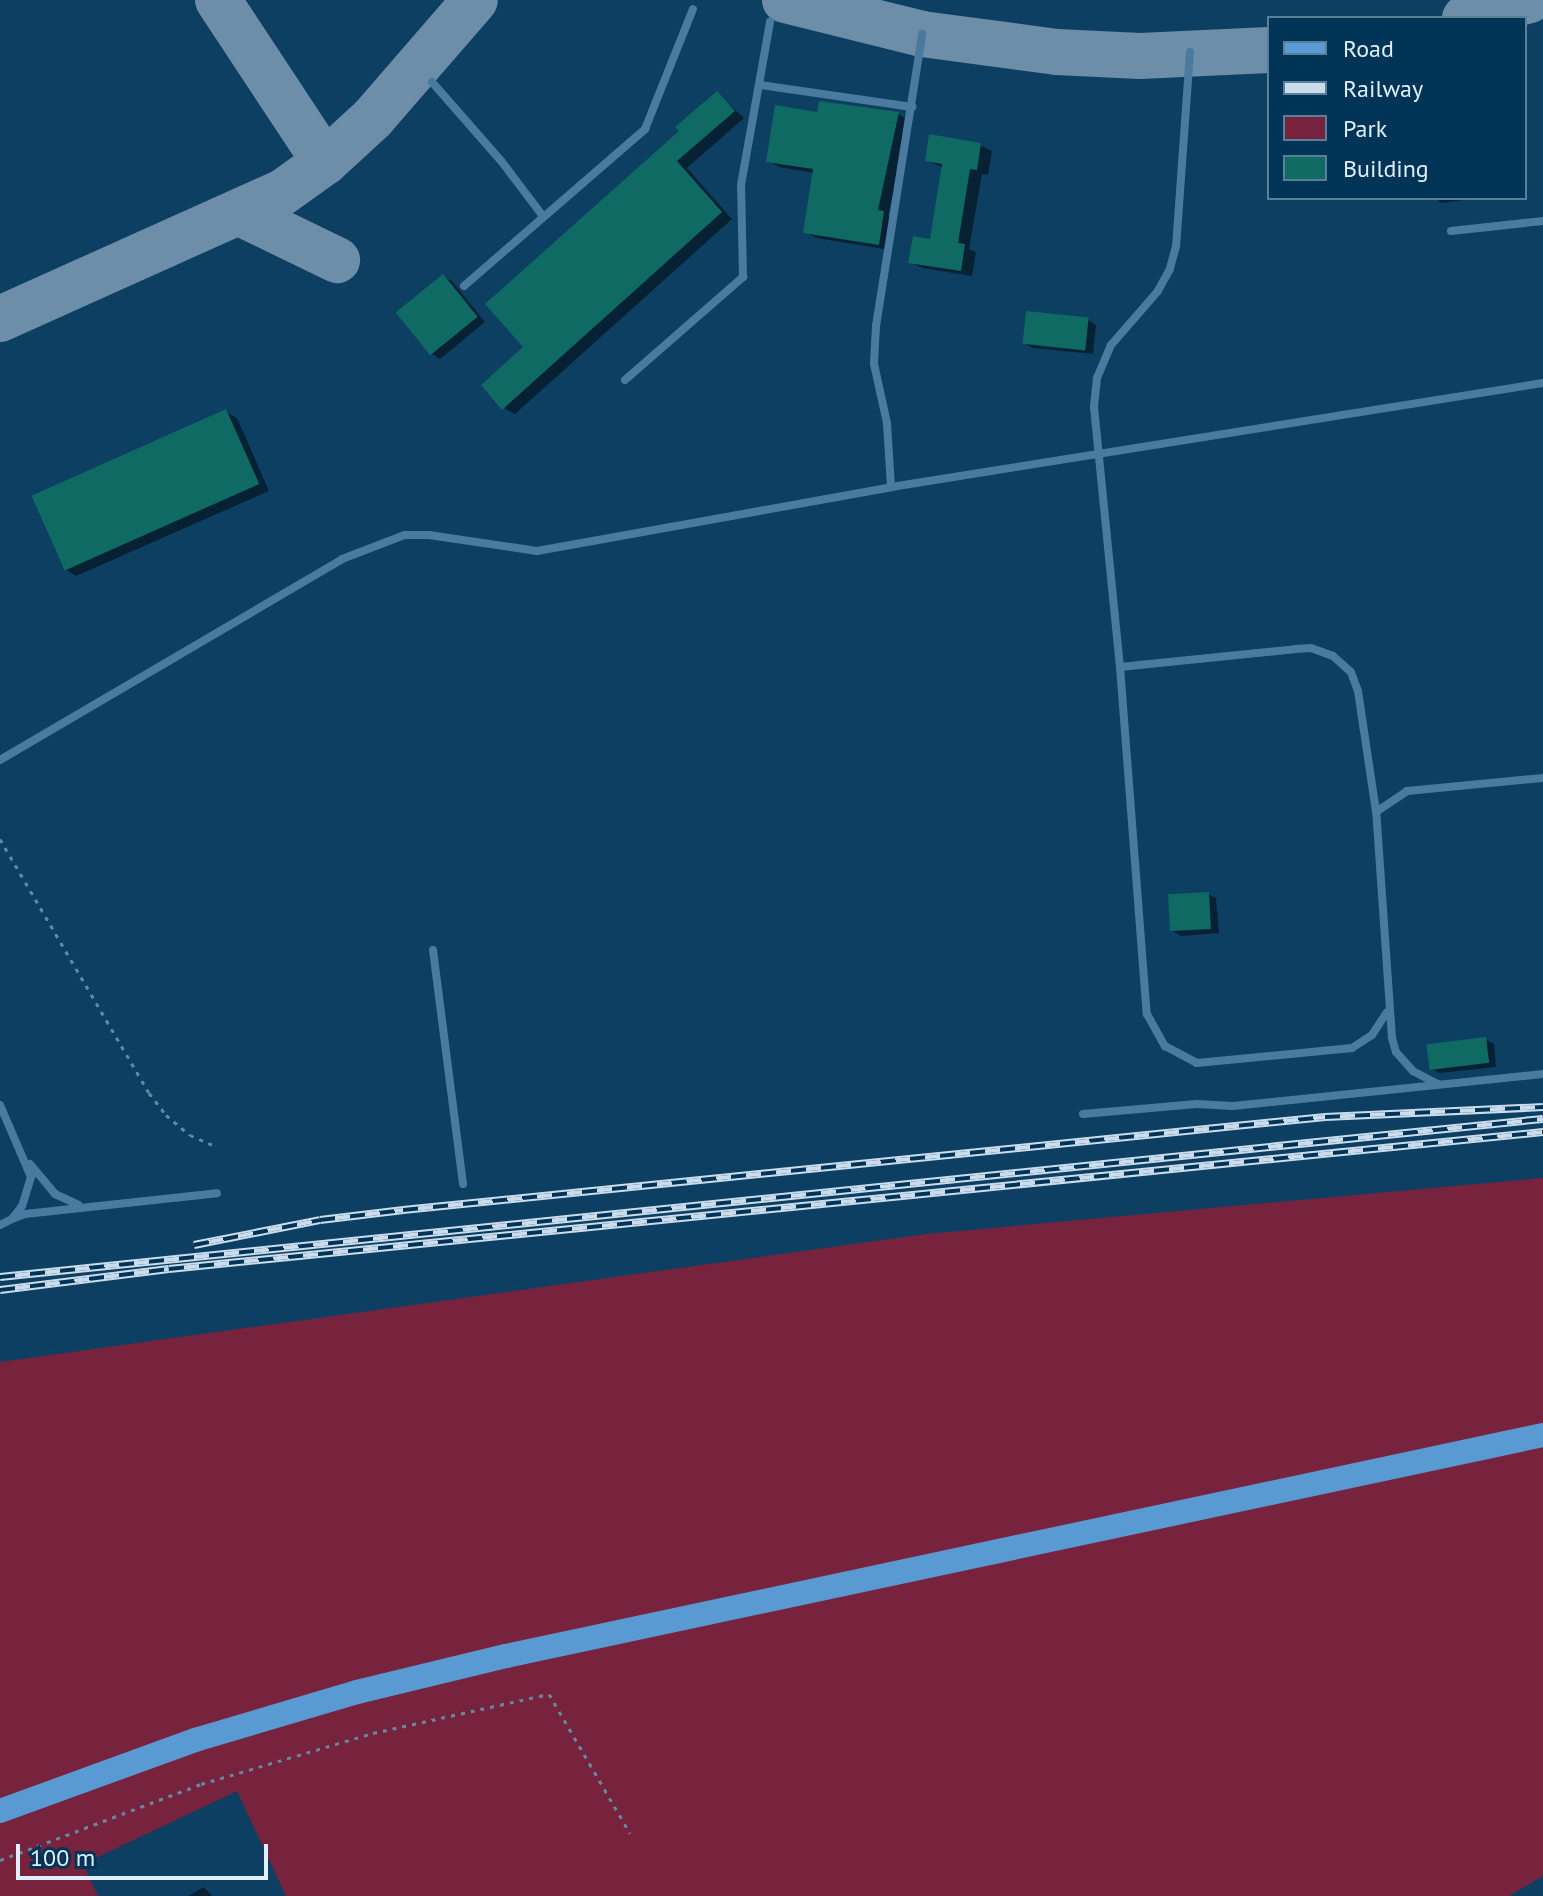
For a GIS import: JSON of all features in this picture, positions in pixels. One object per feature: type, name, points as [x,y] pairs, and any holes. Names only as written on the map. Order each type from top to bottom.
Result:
[{"type":"main road","points":[[0,1811],[195,1740],[357,1692],[506,1656],[1543,1435]]},
{"type":"lane","points":[[464,286],[542,215],[645,129],[693,9]]},
{"type":"lane","points":[[625,380],[743,277],[741,185],[770,22]]},
{"type":"lane","points":[[891,487],[887,423],[874,364],[876,326],[922,34]]},
{"type":"lane","points":[[1190,52],[1176,246],[1170,269],[1158,291],[1127,324],[1103,361],[1094,407],[1120,667],[1147,1014],[1165,1046],[1197,1063],[1338,1052],[1352,1048],[1372,1035],[1387,1012]]},
{"type":"lane","points":[[432,82],[502,162],[542,215]]},
{"type":"lane","points":[[760,85],[912,107]]},
{"type":"lane","points":[[1451,231],[1543,221]]},
{"type":"lane","points":[[0,760],[342,559],[405,535],[429,535],[537,551],[891,487],[1543,383]]},
{"type":"lane","points":[[1120,667],[1311,648],[1333,656],[1351,672],[1358,691],[1376,812],[1387,1012],[1396,1052],[1413,1071],[1438,1084]]},
{"type":"lane","points":[[1376,812],[1407,791],[1543,778]]},
{"type":"lane","points":[[433,950],[463,1184]]},
{"type":"lane","points":[[1083,1114],[1197,1104],[1233,1106],[1543,1074]]},
{"type":"lane","points":[[0,1105],[31,1177],[30,1188],[12,1219]]},
{"type":"lane","points":[[22,1154],[55,1194],[70,1204],[88,1207]]},
{"type":"lane","points":[[0,1225],[25,1214],[217,1193]]},
{"type":"path","points":[[0,839],[149,1093],[166,1115],[190,1135],[215,1146]]},
{"type":"path","points":[[0,1860],[201,1784],[373,1733],[549,1694],[630,1833]]},
{"type":"green space","points":[[1543,1178],[1543,1876],[1509,1896],[286,1896],[237,1791],[83,1864],[98,1896],[0,1896],[0,1362],[926,1234]]},
{"type":"building","points":[[717,91],[735,111],[677,161],[722,212],[502,410],[481,385],[523,347],[485,304],[679,131],[675,127]]},
{"type":"building","points":[[819,101],[899,112],[878,210],[884,211],[879,245],[803,233],[813,169],[766,162],[775,105],[817,112]]},
{"type":"building","points":[[929,134],[981,143],[977,170],[970,169],[958,243],[965,244],[961,271],[908,263],[913,236],[930,239],[942,164],[925,161]]},
{"type":"building","points":[[443,274],[478,317],[430,355],[396,312]]},
{"type":"building","points":[[1026,311],[1089,318],[1085,350],[1023,344]]},
{"type":"building","points":[[226,409],[259,484],[65,571],[31,496]]},
{"type":"building","points":[[1209,892],[1211,929],[1170,931],[1168,894]]},
{"type":"building","points":[[1486,1037],[1489,1063],[1430,1070],[1426,1044]]},
{"type":"taxiway","points":[[218,0],[325,162]]},
{"type":"taxiway","points":[[0,319],[283,192],[325,162],[372,119],[475,0]]},
{"type":"taxiway","points":[[785,0],[922,34],[1057,52],[1140,56],[1267,50]]},
{"type":"taxiway","points":[[1472,16],[1530,0]]},
{"type":"taxiway","points":[[240,213],[337,260]]},
{"type":"railway","points":[[194,1245],[320,1220],[403,1210],[1325,1117],[1543,1107]]},
{"type":"railway","points":[[0,1277],[1543,1119]]},
{"type":"railway","points":[[0,1290],[169,1269],[1543,1132]]}]
